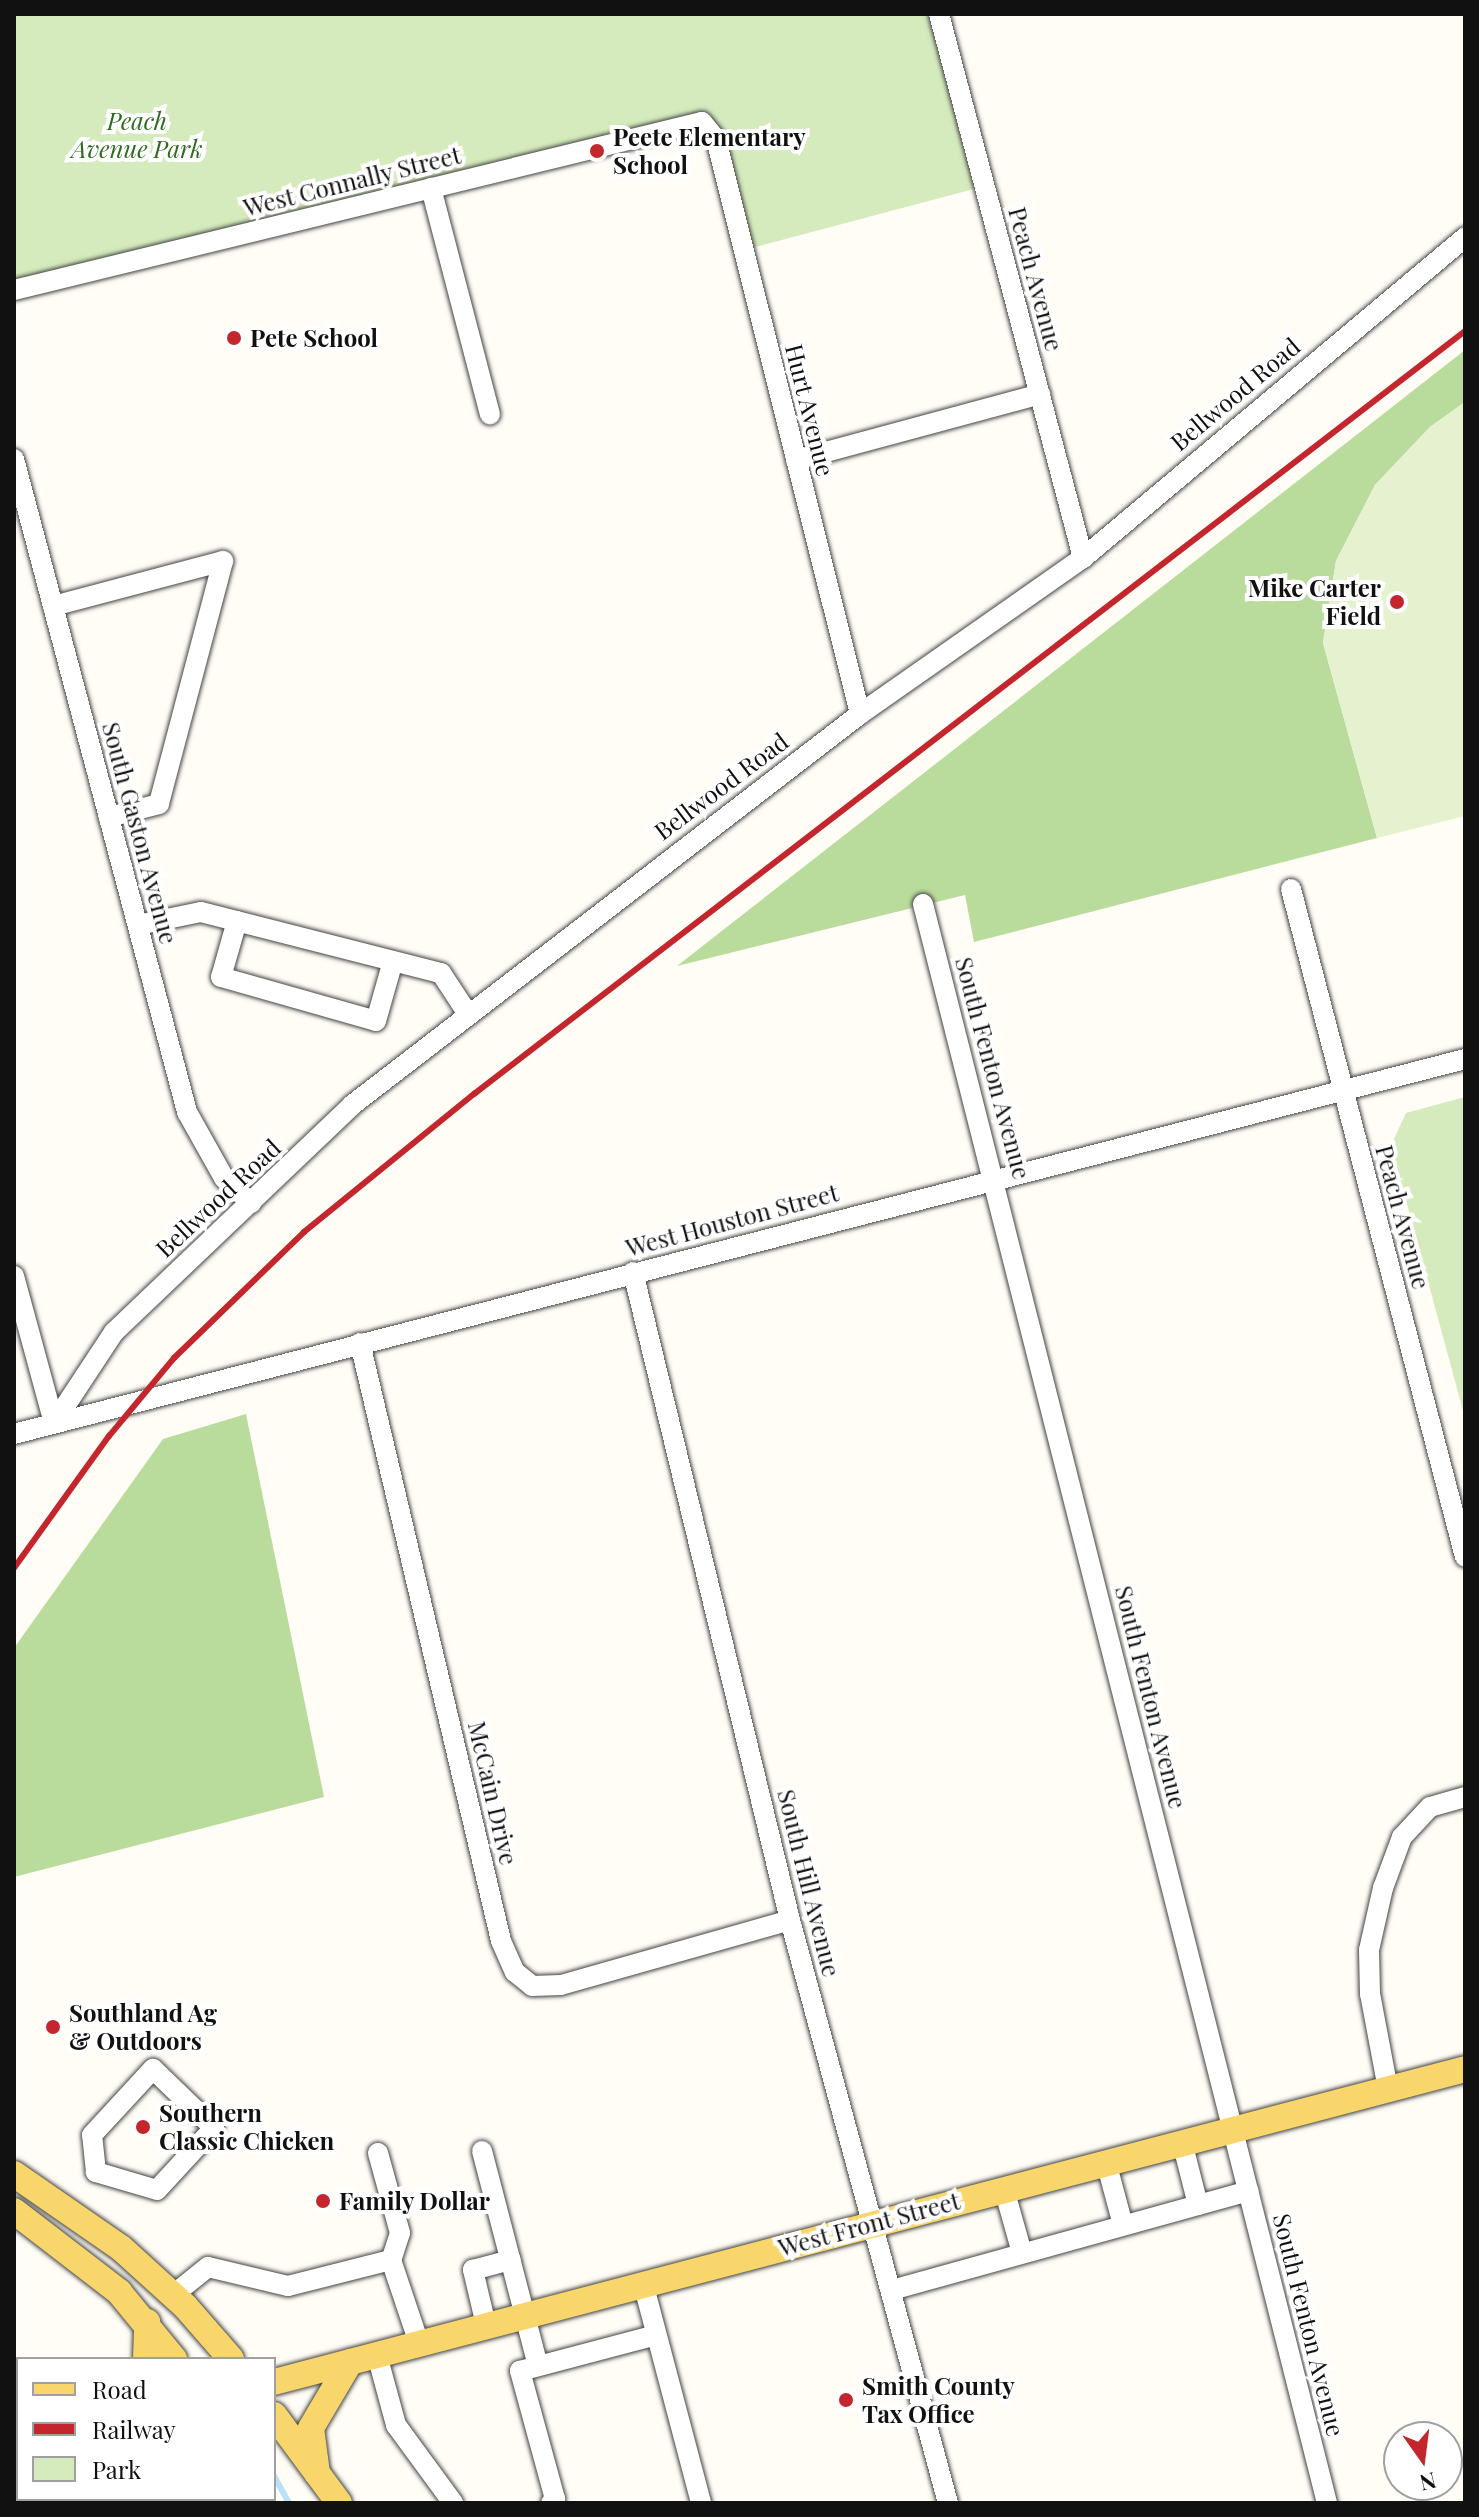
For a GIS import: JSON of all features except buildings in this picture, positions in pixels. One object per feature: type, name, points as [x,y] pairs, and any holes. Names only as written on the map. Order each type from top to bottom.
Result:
[{"type":"main road","name":"West Front Street","points":[[276,2381],[1465,2069]]},
{"type":"main road","points":[[14,2174],[86,2221],[173,2295],[229,2357]]},
{"type":"main road","points":[[14,2211],[86,2262],[147,2322],[173,2357]]},
{"type":"main road","points":[[146,2357],[147,2322]]},
{"type":"main road","points":[[317,2473],[311,2428],[350,2362]]},
{"type":"main road","points":[[276,2418],[339,2503]]},
{"type":"street","name":"Peach Avenue","points":[[939,14],[1083,558]]},
{"type":"street","name":"West Connally Street","points":[[14,290],[702,122]]},
{"type":"street","name":"Hurt Avenue","points":[[702,122],[716,139],[860,714]]},
{"type":"street","points":[[431,188],[490,414]]},
{"type":"street","name":"Bellwood Road","points":[[54,1423],[114,1332],[352,1105],[860,714],[1083,558],[1465,237]]},
{"type":"street","points":[[796,460],[1040,394]]},
{"type":"street","name":"South Gaston Avenue","points":[[14,459],[187,1112],[224,1178],[251,1203]]},
{"type":"street","points":[[53,606],[223,561],[159,804],[109,817]]},
{"type":"street","name":"Peach Avenue","points":[[1291,889],[1465,1557]]},
{"type":"street","name":"South Fenton Avenue","points":[[923,904],[995,1178],[1327,2503]]},
{"type":"street","points":[[138,925],[201,912],[441,973],[468,1014]]},
{"type":"street","points":[[237,921],[221,977],[376,1021],[393,961]]},
{"type":"street","name":"West Houston Street","points":[[14,1434],[1465,1059]]},
{"type":"street","name":"South Hill Avenue","points":[[633,1272],[790,1920],[875,2223],[948,2503]]},
{"type":"street","points":[[14,1276],[54,1423]]},
{"type":"street","name":"McCain Drive","points":[[360,1343],[501,1941],[515,1972],[532,1986],[561,1985],[790,1920]]},
{"type":"street","points":[[1388,2089],[1372,2006],[1369,1950],[1383,1888],[1402,1837],[1430,1807],[1465,1797]]},
{"type":"street","points":[[153,2069],[214,2128],[157,2190],[96,2172],[92,2135],[153,2069]]},
{"type":"street","points":[[1182,2142],[1198,2205]]},
{"type":"street","points":[[482,2151],[538,2366]]},
{"type":"street","points":[[378,2153],[400,2233],[391,2260],[419,2343]]},
{"type":"street","points":[[1106,2162],[1123,2225]]},
{"type":"street","points":[[1004,2189],[1022,2253]]},
{"type":"street","points":[[892,2290],[1248,2191]]},
{"type":"street","points":[[173,2295],[208,2267],[288,2286],[391,2260]]},
{"type":"street","points":[[486,2325],[473,2270],[511,2260]]},
{"type":"street","points":[[643,2283],[701,2503]]},
{"type":"street","points":[[551,2503],[555,2499],[520,2371],[656,2335]]},
{"type":"street","points":[[377,2355],[396,2425],[453,2503]]},
{"type":"green space","name":"Peach Avenue Park","points":[[14,14],[939,14],[985,186],[744,250],[703,123],[14,289]]},
{"type":"green space","points":[[1465,350],[1465,402],[1430,427],[1375,485],[1336,561],[1323,643],[1377,838],[974,942],[965,895],[677,966]]},
{"type":"green space","name":"Mike Carter Field","points":[[1465,402],[1465,816],[1377,838],[1323,643],[1336,561],[1375,485],[1430,427]]},
{"type":"green space","points":[[1465,1097],[1465,1418],[1391,1145],[1406,1113]]},
{"type":"green space","points":[[246,1414],[324,1797],[14,1877],[14,1648],[163,1439]]},
{"type":"waterway","points":[[276,2480],[289,2503]]},
{"type":"railway","points":[[14,1568],[109,1436],[174,1358],[304,1232],[474,1094],[1465,331]]},
{"type":"place","name":"Peete Elementary School","points":[[597,151]]},
{"type":"place","name":"Pete School","points":[[234,338]]},
{"type":"place","name":"Mike Carter Field","points":[[1397,602]]},
{"type":"place","name":"Southland Ag & Outdoors","points":[[53,2027]]},
{"type":"place","name":"Southern Classic Chicken","points":[[143,2127]]},
{"type":"place","name":"Family Dollar","points":[[323,2201]]},
{"type":"place","name":"Smith County Tax Office","points":[[846,2400]]}]
